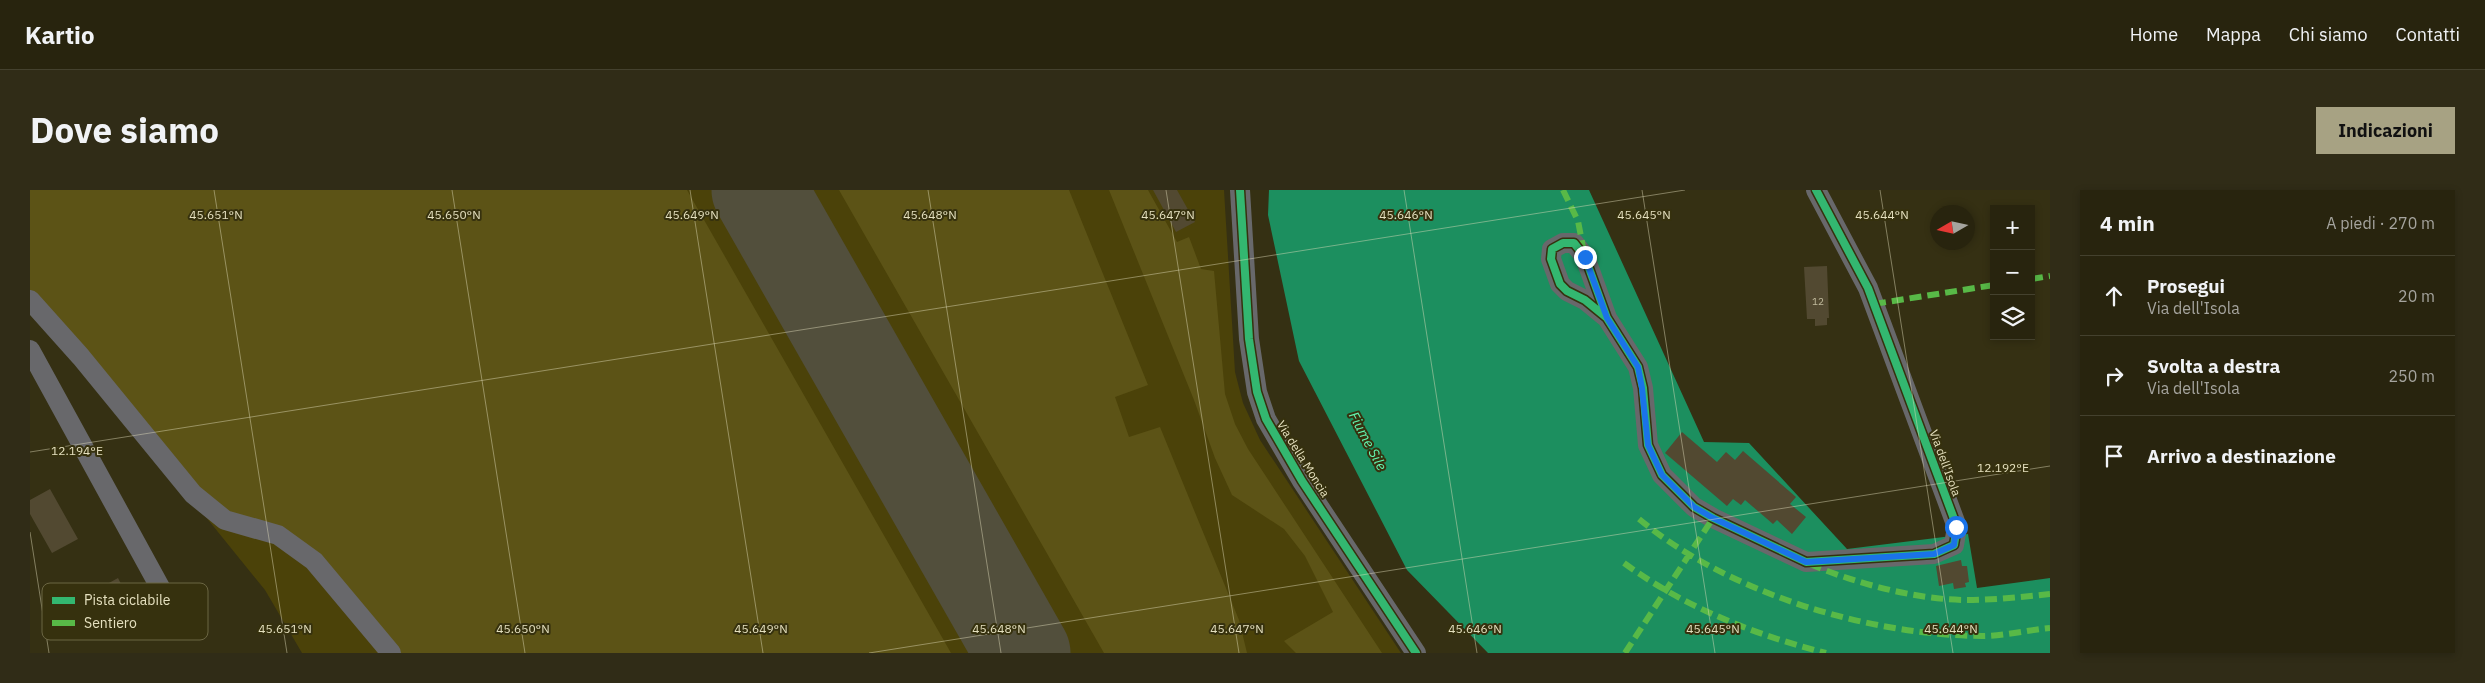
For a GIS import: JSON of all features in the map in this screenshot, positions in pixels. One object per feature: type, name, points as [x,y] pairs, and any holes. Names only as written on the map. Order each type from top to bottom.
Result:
[{"type":"street","name":"Via della Moncia","points":[[1240,190],[1248,339],[1256,392],[1266,419],[1302,481],[1416,653]]},
{"type":"street","name":"Via dell'Isola","points":[[1607,318],[1638,367],[1646,411],[1648,445],[1662,475],[1694,507],[1806,562],[1934,554],[1954,545],[1956,527],[1871,296],[1816,190]]},
{"type":"street","points":[[30,300],[81,357],[193,494],[225,520],[278,535],[314,561],[391,653]]},
{"type":"street","points":[[30,350],[158,583]]},
{"type":"shaded area","points":[[30,190],[1224,190],[1235,372],[1243,403],[1260,440],[1401,653],[302,653],[265,590],[30,300]]},
{"type":"shaded area","points":[[30,190],[687,190],[951,653],[399,653],[313,549],[229,512],[201,495],[30,292]]},
{"type":"shaded area","points":[[839,190],[1069,190],[1148,385],[1115,397],[1129,437],[1160,427],[1239,620],[1247,653],[1104,653]]},
{"type":"shaded area","points":[[1109,190],[1148,190],[1177,242],[1189,237],[1201,269],[1214,271],[1225,394],[1235,424],[1248,449],[1382,653],[1296,653],[1284,641],[1333,612],[1305,556],[1284,529],[1232,495],[1215,458],[1194,400]]},
{"type":"water","name":"Fiume Sile","points":[[1269,190],[1589,190],[1704,442],[1749,443],[1847,549],[1968,534],[1977,588],[2050,578],[2050,653],[1488,653],[1407,570],[1299,361],[1268,215]]},
{"type":"building","points":[[1153,190],[1177,190],[1195,222],[1176,232]]},
{"type":"building","points":[[1827,266],[1829,318],[1827,318],[1827,325],[1815,326],[1815,319],[1807,319],[1804,267]]},
{"type":"building","points":[[1682,432],[1717,462],[1726,452],[1735,460],[1743,451],[1796,497],[1790,504],[1806,517],[1792,534],[1777,520],[1773,524],[1745,500],[1741,505],[1733,499],[1727,506],[1665,453]]},
{"type":"building","points":[[50,489],[78,539],[52,553],[30,514],[30,500]]},
{"type":"building","points":[[1961,560],[1962,566],[1967,566],[1969,582],[1965,583],[1966,587],[1954,589],[1953,583],[1939,586],[1936,566]]},
{"type":"building","points":[[118,578],[120,583],[109,583]]},
{"type":"runway","points":[[759,190],[1023,653]]},
{"type":"marked path","points":[[1563,190],[1578,221],[1584,252]]},
{"type":"marked path","points":[[2035,278],[2050,276]]},
{"type":"marked path","points":[[1874,304],[1990,286]]},
{"type":"marked path","points":[[1625,653],[1713,518]]},
{"type":"marked path","points":[[1639,519],[1675,545],[1714,568],[1756,588],[1801,605],[1846,618],[1892,628],[1938,634],[1982,636],[2050,628]]},
{"type":"marked path","points":[[1624,563],[1671,593],[1721,618],[1773,638],[1826,653]]},
{"type":"marked path","points":[[1810,564],[1866,584],[1928,597],[1976,600],[2050,594]]},
{"type":"cycle path","points":[[1240,190],[1249,339],[1257,392],[1266,419],[1302,481],[1416,653]]},
{"type":"cycle path","points":[[1607,318],[1585,300],[1567,291],[1560,284],[1551,259],[1552,249],[1563,243],[1574,243],[1585,257],[1607,318],[1638,367],[1643,388],[1648,445],[1662,475],[1694,507],[1806,562],[1934,554],[1954,545],[1957,527],[1868,288],[1816,190]]},
{"type":"route","points":[[1585,257],[1607,318],[1638,367],[1648,445],[1662,475],[1694,507],[1806,562],[1934,554],[1954,545],[1956,527]]}]
